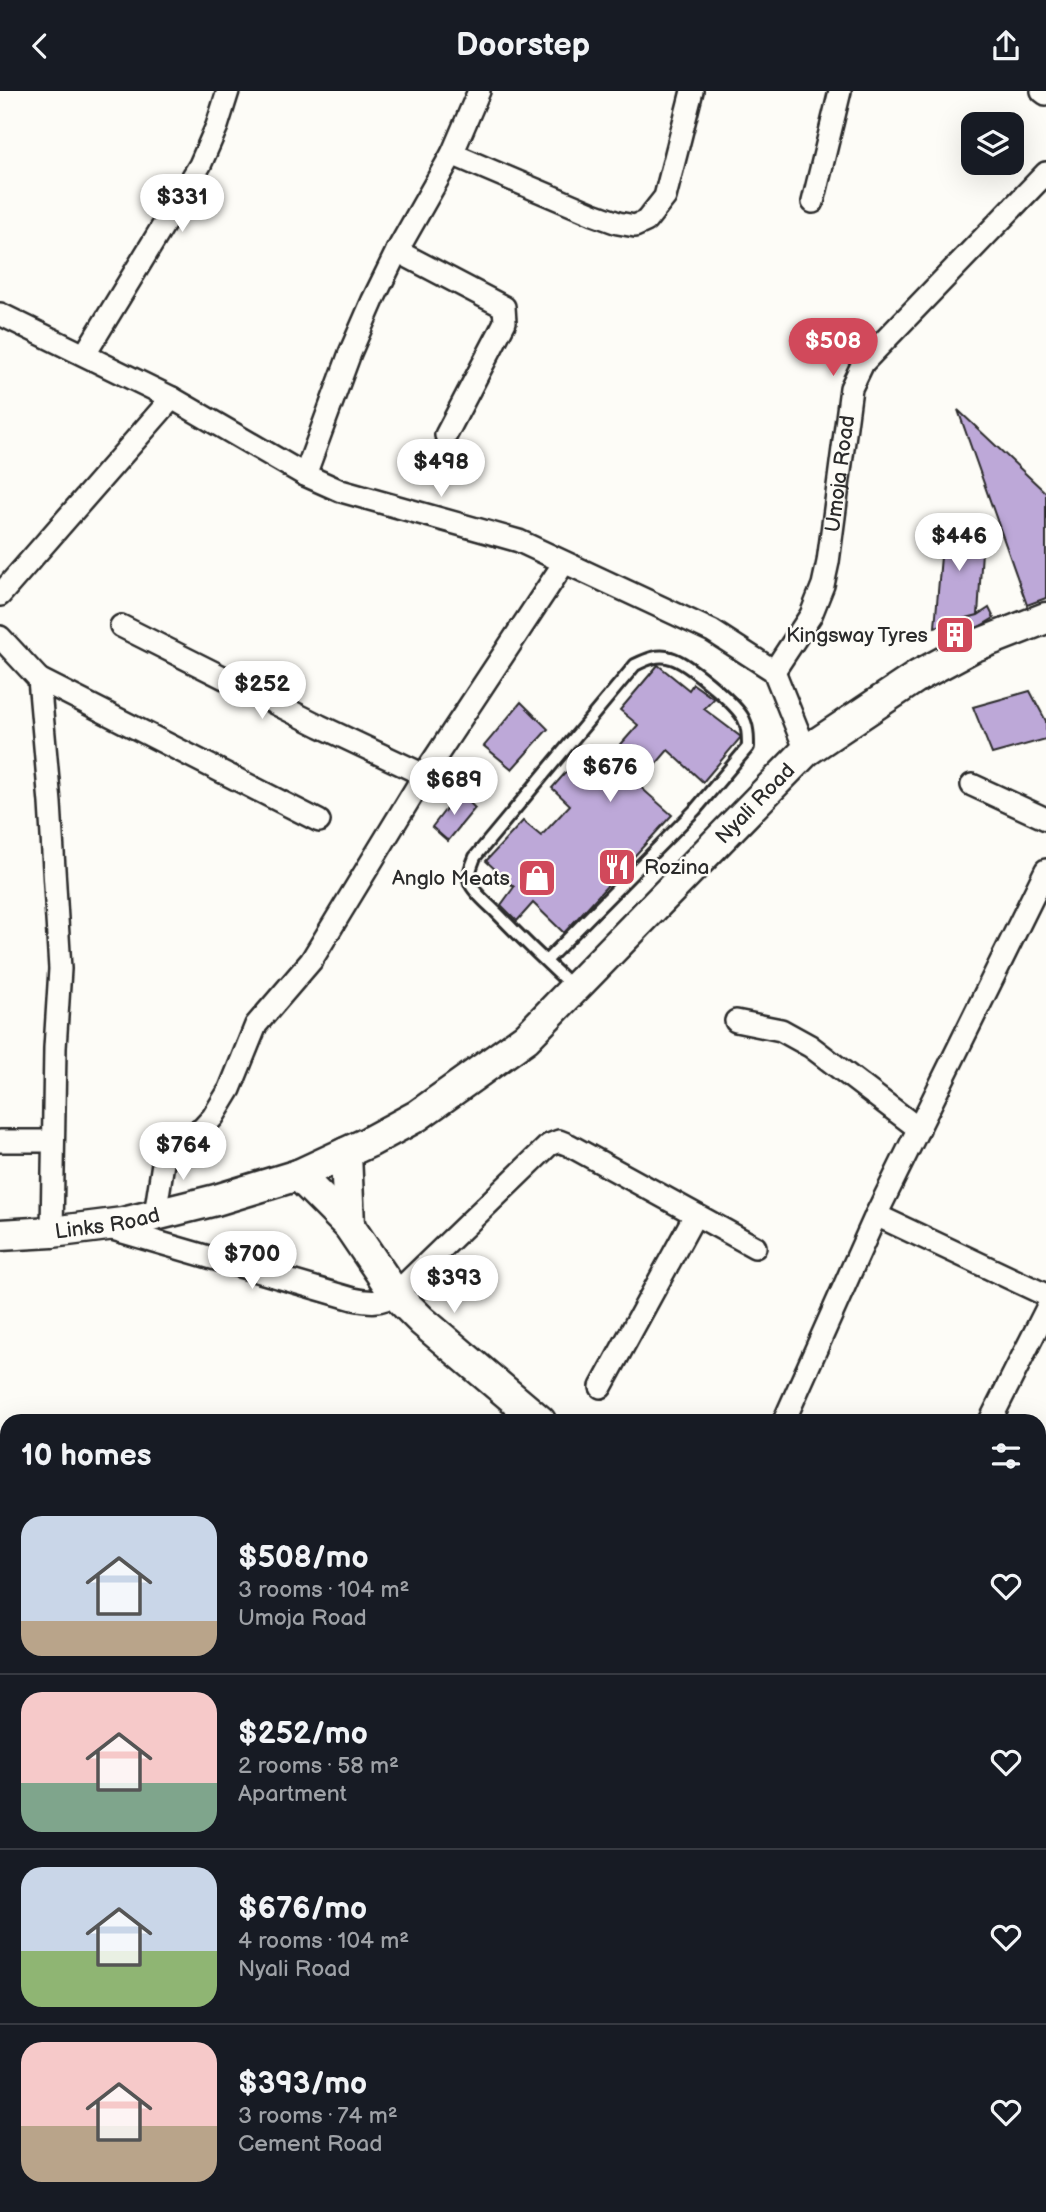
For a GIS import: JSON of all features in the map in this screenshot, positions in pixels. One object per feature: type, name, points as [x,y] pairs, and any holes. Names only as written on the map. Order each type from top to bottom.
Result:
[{"type":"main road","name":"Nyali Road","points":[[357,1148],[417,1116],[463,1086],[526,1038],[806,751],[918,676],[972,647],[1046,618]]},
{"type":"main road","name":"Links Road","points":[[0,1235],[100,1226],[155,1215],[298,1175],[357,1148]]},
{"type":"main road","points":[[349,1226],[357,1148]]},
{"type":"main road","points":[[298,1175],[349,1226],[395,1294],[422,1321],[532,1414]]},
{"type":"street","points":[[85,354],[200,165],[228,91]]},
{"type":"street","points":[[305,475],[350,353],[397,251],[452,154],[479,91]]},
{"type":"street","points":[[452,154],[593,214],[635,226],[646,221],[665,197],[692,91]]},
{"type":"street","points":[[813,202],[840,91]]},
{"type":"street","points":[[1042,91],[1046,95]]},
{"type":"street","name":"Umoja Road","points":[[774,671],[811,615],[823,585],[849,399],[851,388],[863,363],[1046,173]]},
{"type":"street","points":[[397,251],[504,307],[505,322],[446,435]]},
{"type":"street","points":[[0,314],[172,398],[305,475],[351,494],[519,541],[712,631],[774,671],[806,751]]},
{"type":"street","points":[[0,595],[172,398]]},
{"type":"street","points":[[155,1215],[163,1163],[168,1151],[177,1142],[202,1129],[213,1117],[230,1089],[256,1025],[311,961],[424,775],[564,563]]},
{"type":"street","points":[[121,626],[424,775]]},
{"type":"street","points":[[0,637],[39,679],[319,821]]},
{"type":"street","points":[[39,679],[60,969],[54,1048],[52,1232]]},
{"type":"street","points":[[972,785],[1046,819]]},
{"type":"street","points":[[787,1414],[876,1215],[1046,870]]},
{"type":"street","points":[[736,1021],[781,1030],[810,1046],[919,1129]]},
{"type":"street","points":[[0,1141],[53,1141]]},
{"type":"street","points":[[100,1226],[353,1299],[382,1301],[395,1294],[554,1142],[569,1145],[755,1247]]},
{"type":"street","points":[[601,1387],[695,1215]]},
{"type":"street","points":[[876,1215],[1046,1296]]},
{"type":"street","points":[[994,1414],[1046,1310]]},
{"type":"lane","points":[[546,961],[695,810],[748,747],[748,735],[742,716],[711,685],[673,658],[653,656],[635,665],[475,857],[470,872],[470,883],[546,961],[574,989]]},
{"type":"building","points":[[958,410],[1046,493],[1046,598],[1027,605]]},
{"type":"building","points":[[944,521],[974,523],[974,535],[983,535],[978,615],[935,627]]},
{"type":"building","name":"Kingsway Tyres","points":[[989,608],[994,618],[947,646],[943,624],[978,615]]},
{"type":"building","points":[[658,665],[689,690],[693,684],[714,699],[704,709],[741,737],[703,782],[668,750],[638,785],[672,815],[564,933],[533,903],[517,921],[501,905],[514,887],[486,861],[523,821],[541,836],[570,805],[552,788],[590,745],[607,760],[638,725],[620,710]]},
{"type":"building","points":[[1030,691],[1046,721],[1046,739],[992,754],[973,707]]},
{"type":"building","points":[[521,702],[548,729],[512,769],[484,746]]},
{"type":"building","points":[[459,792],[475,808],[448,841],[432,827]]},
{"type":"place","name":"Kingsway Tyres","points":[[955,635]]},
{"type":"place","name":"Rozina","points":[[617,867]]},
{"type":"place","name":"Anglo Meats","points":[[537,878]]}]
